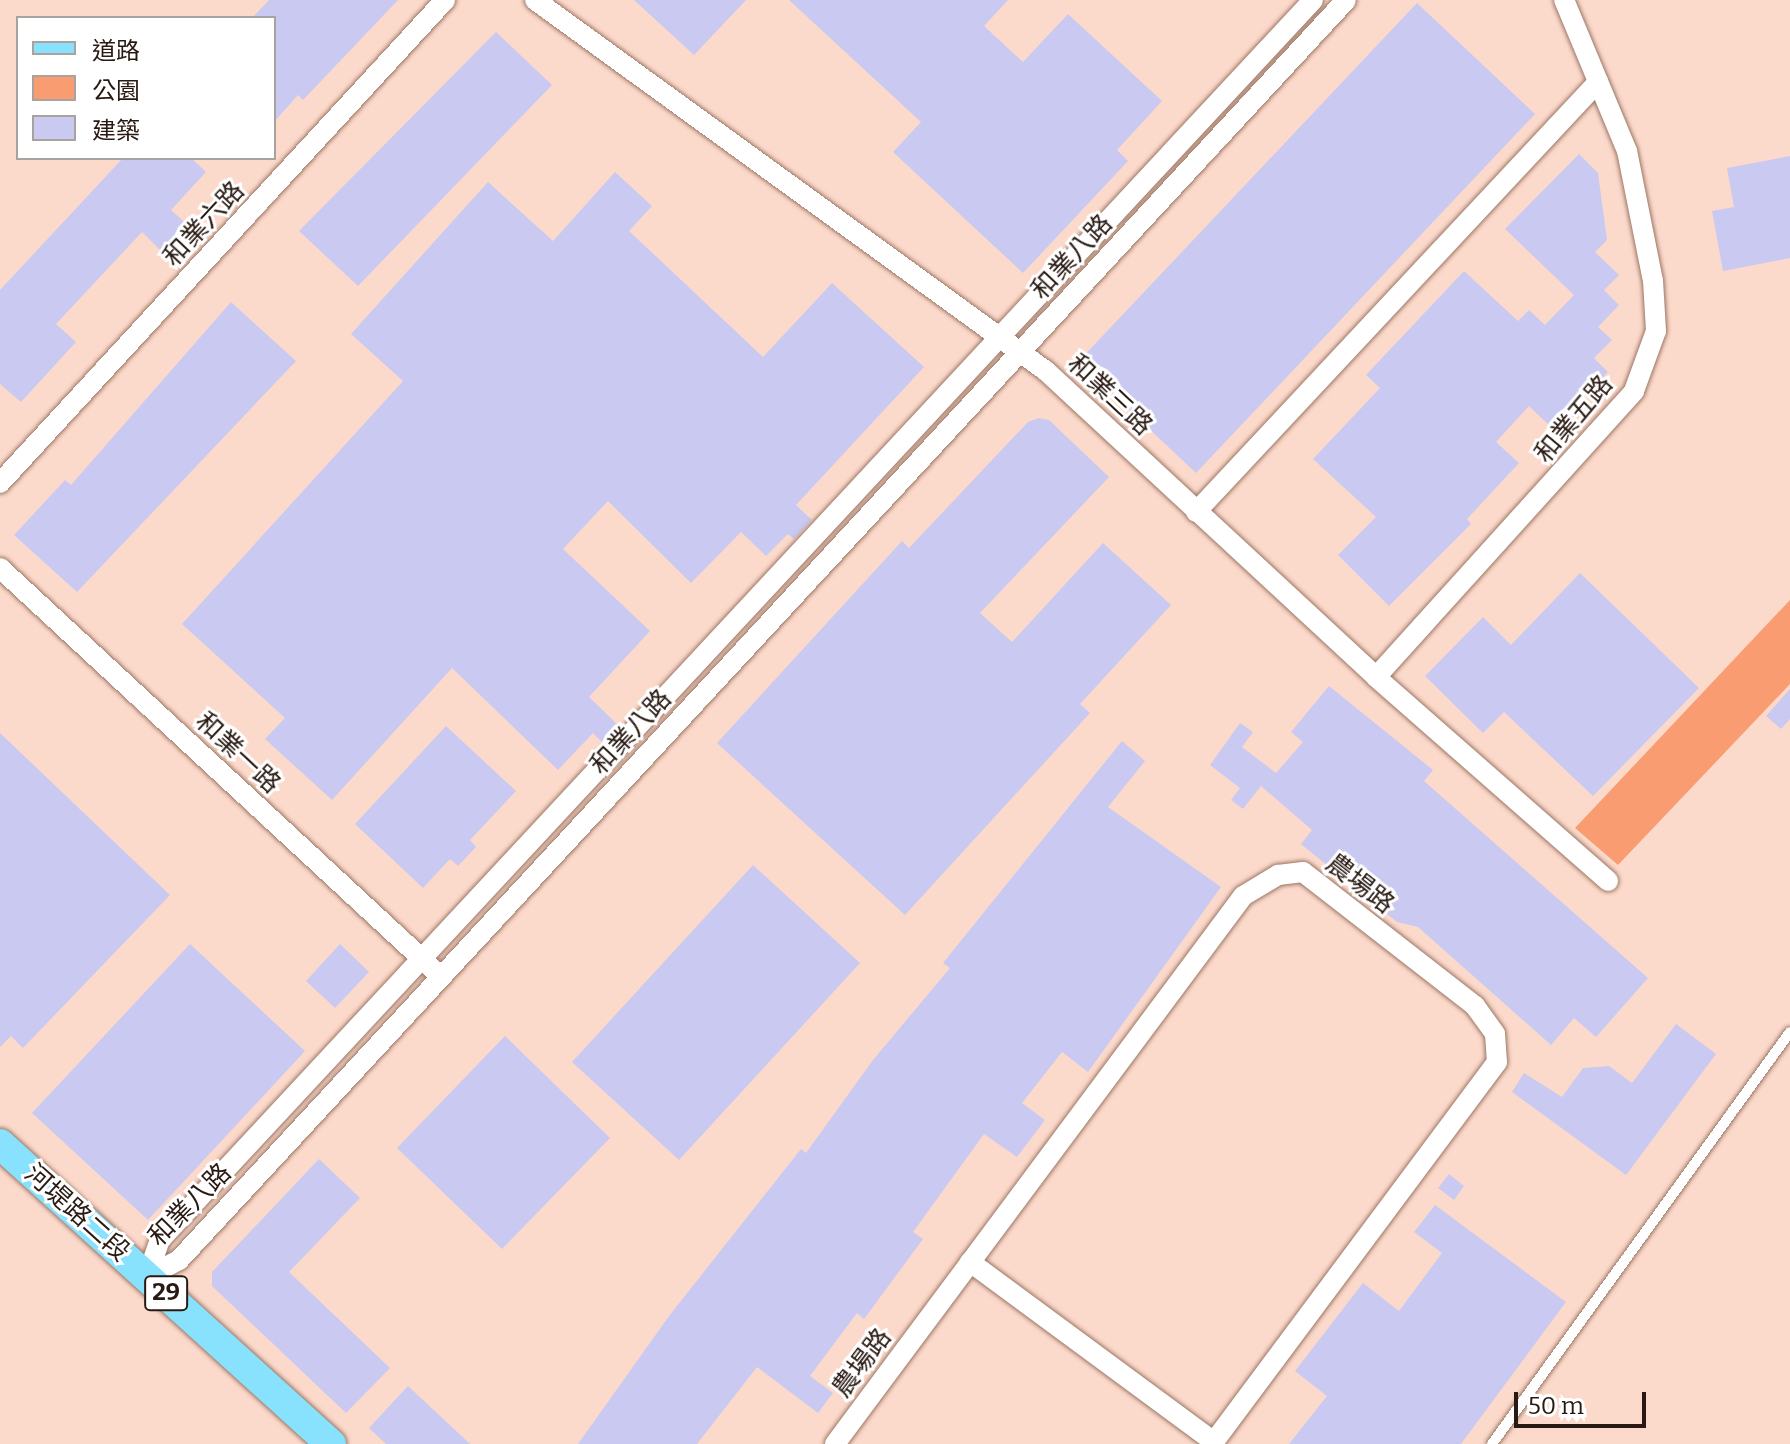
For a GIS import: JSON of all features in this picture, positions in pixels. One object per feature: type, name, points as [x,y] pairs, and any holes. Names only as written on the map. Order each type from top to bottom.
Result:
[{"type":"main road","name":"河堤路二段","points":[[0,1144],[331,1444]]},
{"type":"street","name":"和業六路","points":[[0,483],[445,0]]},
{"type":"street","name":"和業三路","points":[[535,0],[1020,352],[1376,677],[1608,881]]},
{"type":"street","name":"和業八路","points":[[147,1277],[160,1240],[424,961],[997,337],[1313,0]]},
{"type":"street","name":"和業八路","points":[[147,1277],[179,1260],[1346,0]]},
{"type":"street","name":"和業五路","points":[[1376,677],[1634,391],[1656,331],[1653,281],[1627,151],[1564,0]]},
{"type":"street","points":[[1196,512],[1598,82]]},
{"type":"street","name":"和業一路","points":[[0,568],[440,976]]},
{"type":"street","name":"農場路","points":[[835,1444],[1243,896],[1278,875],[1303,872],[1475,1006],[1495,1034],[1497,1062],[1213,1443]]},
{"type":"street","points":[[970,1262],[1213,1443]]},
{"type":"lane","points":[[1492,1444],[1790,1032]]},
{"type":"green space","points":[[1790,600],[1790,684],[1618,865],[1575,828]]},
{"type":"building","points":[[269,0],[398,0],[303,100],[298,95],[276,120],[276,16],[254,16]]},
{"type":"building","points":[[634,0],[746,0],[694,55]]},
{"type":"building","points":[[789,0],[1008,0],[984,26],[1023,62],[1068,14],[1162,101],[1117,150],[1128,161],[1023,273],[893,152],[921,122]]},
{"type":"building","points":[[1417,3],[1535,114],[1196,473],[1078,362]]},
{"type":"building","points":[[496,32],[552,85],[358,286],[299,231]]},
{"type":"building","points":[[1579,154],[1598,173],[1607,240],[1595,252],[1619,275],[1604,290],[1619,305],[1598,327],[1612,340],[1594,358],[1608,372],[1553,429],[1529,406],[1496,442],[1519,463],[1467,519],[1471,524],[1389,606],[1338,555],[1376,517],[1313,459],[1380,388],[1366,375],[1464,271],[1518,321],[1529,310],[1545,325],[1574,295],[1505,229]]},
{"type":"building","points":[[1790,156],[1790,258],[1723,271],[1712,211],[1734,207],[1727,168]]},
{"type":"building","points":[[121,160],[193,160],[206,172],[171,210],[190,227],[164,254],[142,232],[56,324],[76,342],[21,402],[0,384],[0,290]]},
{"type":"building","points":[[615,172],[652,206],[629,231],[763,357],[832,283],[924,367],[796,505],[812,520],[794,539],[788,534],[766,556],[741,532],[691,583],[608,501],[563,549],[650,631],[589,697],[619,726],[603,743],[593,733],[558,770],[452,668],[332,800],[265,739],[285,718],[182,624],[403,381],[351,334],[488,182],[553,241]]},
{"type":"building","points":[[231,302],[296,361],[77,592],[14,535],[65,480],[71,485]]},
{"type":"building","points":[[1039,418],[1049,420],[1109,477],[980,613],[1012,642],[1103,543],[1171,605],[1080,704],[1090,713],[905,915],[717,743],[902,541],[909,548],[1028,422]]},
{"type":"building","points":[[1580,573],[1699,688],[1593,796],[1504,712],[1483,733],[1425,676],[1483,617],[1511,645]]},
{"type":"building","points":[[1329,686],[1433,770],[1424,781],[1648,978],[1596,1037],[1574,1018],[1551,1045],[1418,927],[1397,922],[1301,844],[1312,830],[1261,786],[1243,809],[1231,800],[1240,788],[1210,765],[1240,723],[1253,732],[1242,747],[1276,773],[1303,742],[1291,732]]},
{"type":"building","points":[[1790,689],[1790,719],[1781,729],[1766,716]]},
{"type":"building","points":[[446,726],[516,791],[470,840],[476,847],[458,866],[450,859],[423,888],[355,824]]},
{"type":"building","points":[[0,733],[170,895],[23,1048],[11,1036],[0,1047]]},
{"type":"building","points":[[1122,741],[1145,761],[1108,807],[1221,887],[1088,1072],[1062,1052],[1022,1103],[1045,1120],[1017,1157],[984,1134],[913,1232],[923,1239],[864,1319],[857,1313],[810,1376],[833,1393],[818,1413],[757,1367],[697,1444],[578,1444],[669,1316],[801,1149],[806,1153],[873,1060],[950,968],[943,963]]},
{"type":"building","points":[[753,865],[860,963],[679,1160],[572,1062]]},
{"type":"building","points":[[190,944],[305,1051],[148,1220],[32,1113]]},
{"type":"building","points":[[340,944],[369,972],[335,1008],[306,981]]},
{"type":"building","points":[[1676,1024],[1716,1054],[1626,1175],[1512,1092],[1524,1073],[1562,1097],[1583,1068],[1609,1066],[1632,1083]]},
{"type":"building","points":[[505,1036],[610,1138],[502,1249],[397,1148]]},
{"type":"building","points":[[319,1159],[360,1198],[289,1272],[390,1368],[346,1413],[212,1286],[212,1272]]},
{"type":"building","points":[[1449,1174],[1464,1186],[1454,1200],[1438,1188]]},
{"type":"building","points":[[1435,1205],[1566,1302],[1461,1444],[1289,1444],[1327,1396],[1295,1371],[1363,1283],[1399,1311],[1442,1253],[1414,1232]]},
{"type":"building","points":[[408,1386],[470,1444],[386,1444],[369,1428]]}]
